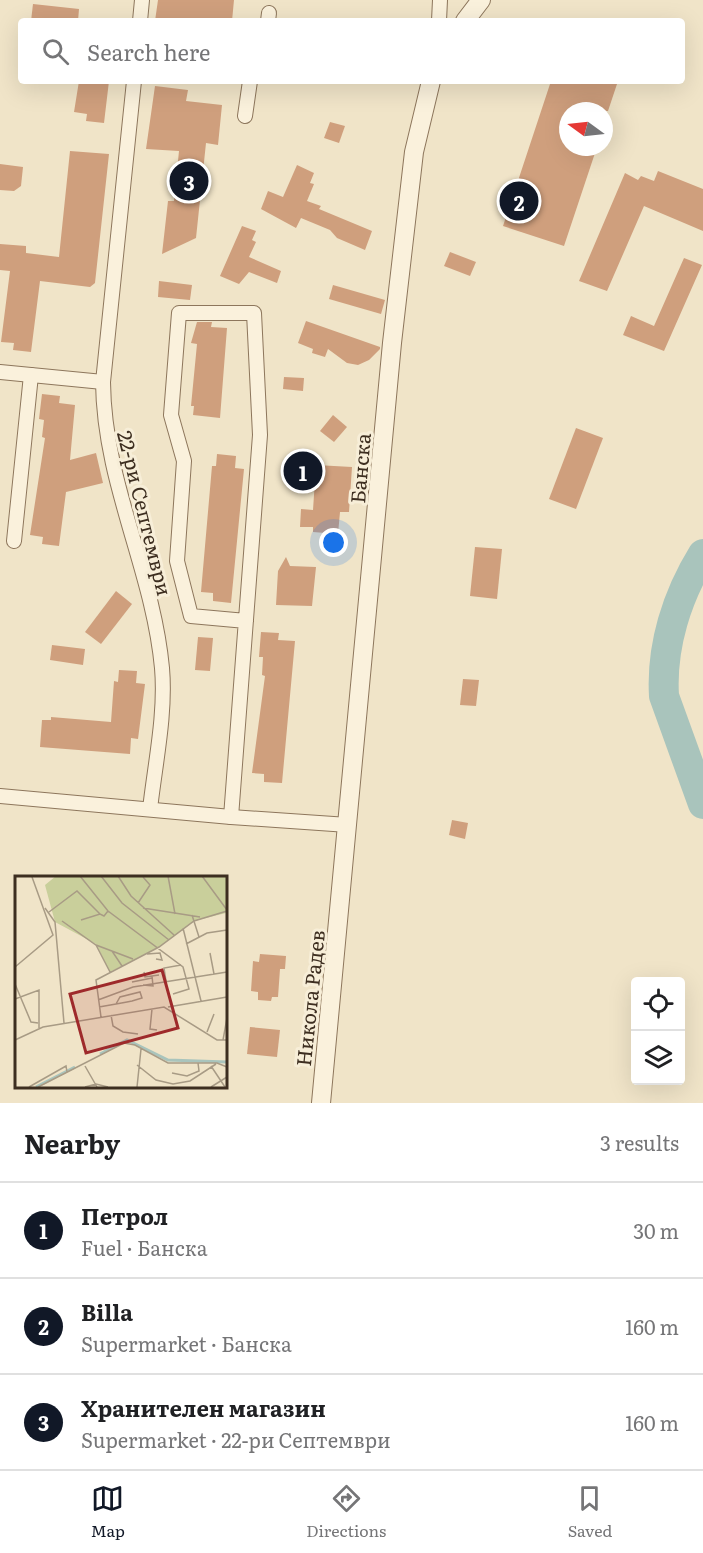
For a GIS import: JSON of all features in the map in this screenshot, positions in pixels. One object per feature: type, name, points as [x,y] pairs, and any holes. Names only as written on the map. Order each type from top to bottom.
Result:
[{"type":"street","points":[[140,18],[142,0]]},
{"type":"street","points":[[439,18],[440,0]]},
{"type":"street","points":[[467,18],[481,0]]},
{"type":"street","name":"22-ри Септември","points":[[134,84],[103,382],[105,430],[109,452],[155,628],[162,670],[150,810]]},
{"type":"street","points":[[245,116],[250,84]]},
{"type":"street","name":"Банска","points":[[341,897],[392,343],[414,152],[430,84]]},
{"type":"street","points":[[231,817],[246,621],[260,435],[254,313],[179,313],[171,415],[184,461],[177,561],[191,616],[246,621]]},
{"type":"street","points":[[0,372],[103,382]]},
{"type":"street","points":[[14,541],[31,375]]},
{"type":"street","points":[[0,796],[348,825]]},
{"type":"street","name":"Никола Радев","points":[[321,1103],[341,897]]},
{"type":"building","points":[[158,0],[234,0],[232,18],[155,18]]},
{"type":"building","points":[[33,4],[79,9],[78,18],[31,18]]},
{"type":"building","points":[[79,84],[109,84],[104,123],[86,121],[87,114],[74,112]]},
{"type":"building","points":[[550,84],[617,84],[611,102],[559,102],[559,156],[594,156],[564,246],[503,226]]},
{"type":"building","points":[[155,86],[188,90],[186,101],[222,105],[218,145],[206,143],[196,238],[162,254],[168,201],[174,201],[179,151],[146,149]]},
{"type":"building","points":[[330,122],[345,126],[339,143],[324,138]]},
{"type":"building","points":[[70,151],[109,154],[95,283],[90,287],[40,281],[31,352],[13,350],[14,343],[1,342],[10,271],[0,270],[0,244],[26,246],[26,253],[59,257]]},
{"type":"building","points":[[0,164],[23,167],[21,186],[14,191],[0,190]]},
{"type":"building","points":[[297,165],[314,173],[310,183],[314,184],[307,201],[321,206],[319,209],[372,231],[365,250],[337,238],[330,230],[301,218],[296,228],[261,209],[268,191],[283,197]]},
{"type":"building","points":[[658,171],[703,189],[703,231],[644,206],[607,291],[579,281],[625,173],[638,180],[641,176],[654,181]]},
{"type":"building","points":[[242,226],[256,231],[252,240],[256,242],[249,257],[281,271],[277,283],[249,272],[239,284],[220,276]]},
{"type":"building","points":[[450,252],[476,262],[470,276],[444,266]]},
{"type":"building","points":[[684,258],[702,265],[664,351],[623,335],[631,316],[654,326]]},
{"type":"building","points":[[159,281],[192,285],[190,300],[158,297]]},
{"type":"building","points":[[333,285],[385,300],[381,314],[329,299]]},
{"type":"building","points":[[306,321],[380,347],[380,349],[369,360],[358,365],[347,363],[328,349],[325,357],[312,353],[313,349],[298,343]]},
{"type":"building","points":[[197,322],[212,322],[211,327],[227,328],[220,418],[193,415],[194,406],[191,406],[197,344],[191,343]]},
{"type":"building","points":[[284,377],[304,378],[303,391],[283,389]]},
{"type":"building","points":[[42,394],[60,396],[59,403],[75,405],[70,460],[96,453],[103,483],[66,492],[59,546],[42,544],[43,537],[30,535],[45,438],[42,437],[44,420],[39,419]]},
{"type":"building","points":[[333,415],[347,427],[334,442],[320,431]]},
{"type":"building","points":[[576,428],[603,438],[576,509],[549,499]]},
{"type":"building","points":[[217,454],[236,456],[235,468],[244,469],[231,603],[213,601],[213,593],[201,592],[212,466],[216,466]]},
{"type":"building","points":[[316,465],[352,467],[349,512],[340,512],[338,534],[313,532],[313,527],[300,527],[301,509],[313,510]]},
{"type":"building","points":[[475,547],[502,549],[497,599],[470,596]]},
{"type":"building","points":[[286,557],[290,566],[316,567],[312,606],[276,605],[278,571]]},
{"type":"building","points":[[116,591],[132,604],[101,644],[85,632]]},
{"type":"building","points":[[261,632],[279,633],[278,640],[295,641],[282,783],[264,782],[264,774],[252,773],[265,676],[262,675],[263,657],[259,657]]},
{"type":"building","points":[[198,637],[213,638],[210,671],[195,670]]},
{"type":"building","points":[[52,645],[85,649],[83,665],[50,660]]},
{"type":"building","points":[[119,670],[137,671],[136,683],[145,684],[138,739],[131,738],[130,754],[40,747],[42,720],[51,720],[51,717],[111,722],[114,681],[118,682]]},
{"type":"building","points":[[463,679],[479,680],[476,706],[460,705]]},
{"type":"building","points":[[452,820],[468,823],[465,839],[449,835]]},
{"type":"building","points":[[260,954],[286,956],[285,969],[280,969],[278,997],[272,997],[271,1001],[258,1000],[258,992],[251,991],[253,961],[259,962]]},
{"type":"building","points":[[250,1027],[280,1030],[277,1057],[247,1054]]},
{"type":"waterway","points":[[703,554],[678,604],[668,640],[664,677],[664,696],[703,804]]},
{"type":"place","name":"Хранителен магазин","points":[[189,181]]},
{"type":"place","name":"Billa","points":[[519,201]]},
{"type":"place","name":"Петрол","points":[[303,471]]}]
